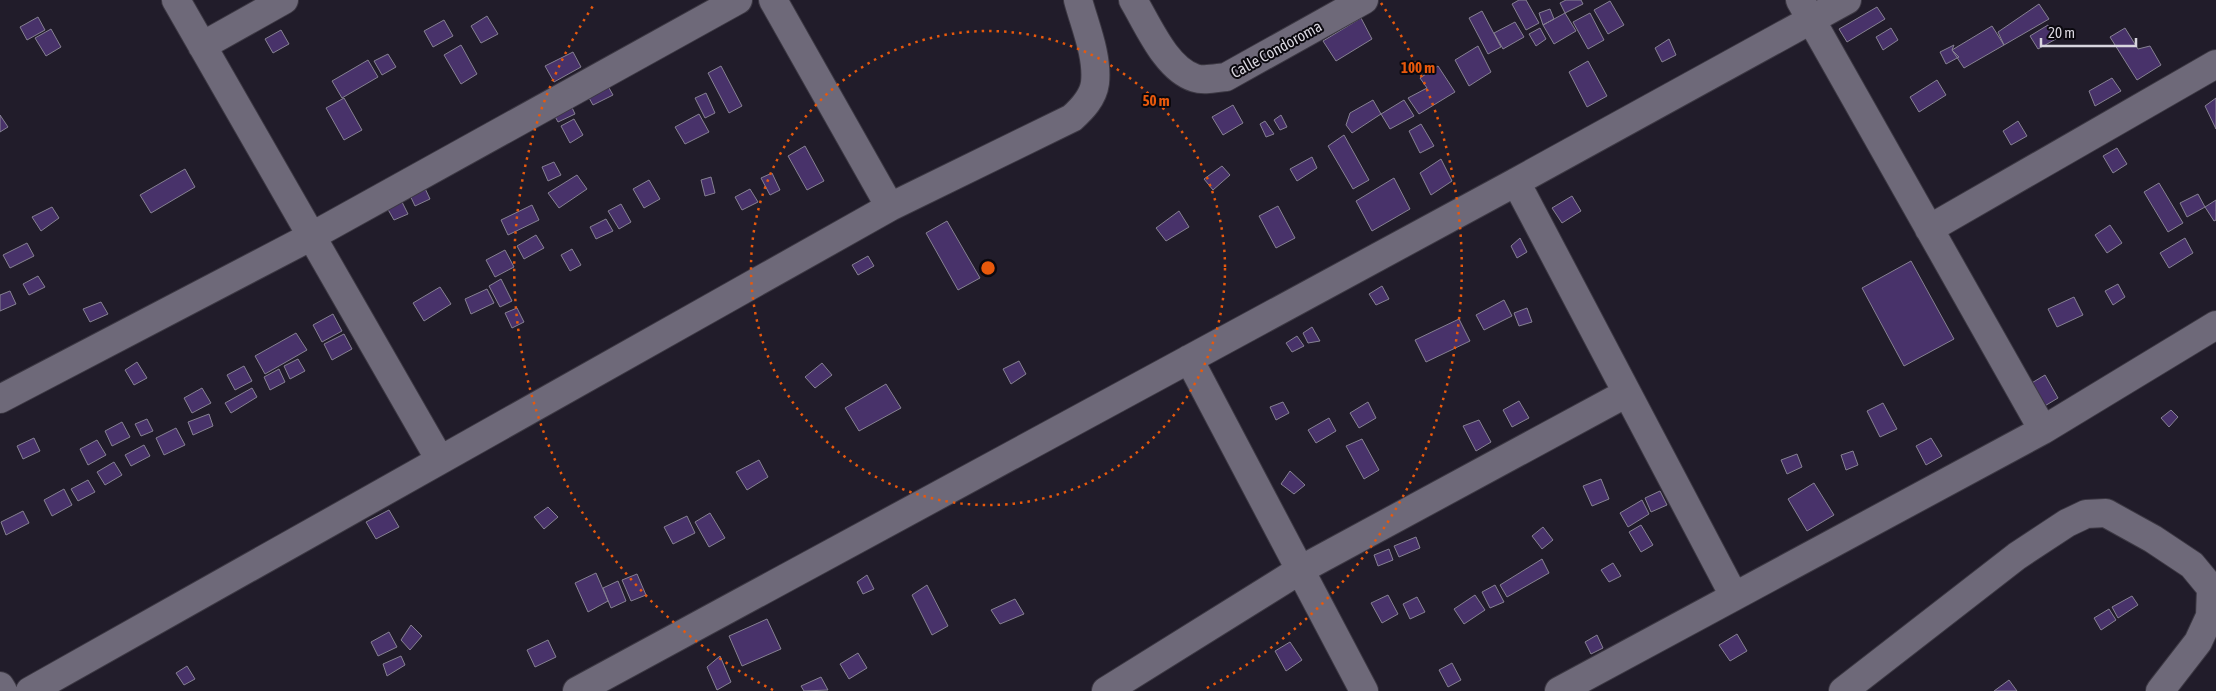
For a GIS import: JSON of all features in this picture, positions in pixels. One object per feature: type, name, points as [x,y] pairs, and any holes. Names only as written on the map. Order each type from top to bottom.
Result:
[{"type":"street","points":[[176,0],[440,460]]},
{"type":"street","points":[[202,46],[284,0]]},
{"type":"street","points":[[0,399],[312,236],[738,0]]},
{"type":"street","points":[[774,0],[890,207]]},
{"type":"street","points":[[30,691],[890,207],[1072,118],[1083,108],[1095,84],[1094,57],[1078,0]]},
{"type":"street","name":"Calle Condoroma","points":[[1133,0],[1168,58],[1180,71],[1196,78],[1213,79],[1226,77],[1364,0]]},
{"type":"street","points":[[577,691],[1188,358],[1516,182],[1805,10],[1847,0]]},
{"type":"street","points":[[1805,10],[2043,430]]},
{"type":"street","points":[[1929,229],[2216,64]]},
{"type":"street","points":[[1516,182],[1734,596]]},
{"type":"street","points":[[1559,691],[2043,430],[2216,325]]},
{"type":"street","points":[[1188,358],[1364,691]]},
{"type":"street","points":[[1106,691],[1300,570],[1627,393]]},
{"type":"street","points":[[1843,691],[2017,556],[2067,523],[2086,514],[2106,513],[2192,565],[2214,586],[2210,616],[2198,642],[2160,691]]},
{"type":"street","points":[[0,686],[3,691]]},
{"type":"building","points":[[1519,0],[1526,0],[1539,23],[1526,30],[1512,4]]},
{"type":"building","points":[[1566,0],[1581,0],[1583,4],[1565,13],[1560,3]]},
{"type":"building","points":[[1610,1],[1624,25],[1608,34],[1594,10]]},
{"type":"building","points":[[2039,4],[2049,19],[2004,45],[1998,32]]},
{"type":"building","points":[[1877,7],[1885,19],[1847,42],[1839,29]]},
{"type":"building","points":[[1550,9],[1554,19],[1543,25],[1539,13]]},
{"type":"building","points":[[1482,11],[1501,47],[1488,54],[1469,18]]},
{"type":"building","points":[[1565,13],[1576,31],[1554,44],[1543,25]]},
{"type":"building","points":[[1590,13],[1604,40],[1588,49],[1573,22]]},
{"type":"building","points":[[487,16],[498,34],[481,43],[471,26]]},
{"type":"building","points":[[38,17],[45,30],[27,40],[20,27]]},
{"type":"building","points":[[1361,18],[1372,39],[1336,61],[1323,41]]},
{"type":"building","points":[[444,20],[453,36],[433,47],[424,31]]},
{"type":"building","points":[[1515,22],[1524,37],[1503,49],[1494,33]]},
{"type":"building","points":[[2048,25],[2056,39],[2038,49],[2030,36]]},
{"type":"building","points":[[1992,26],[2004,45],[1964,68],[1952,50]]},
{"type":"building","points":[[1540,28],[1546,39],[1536,46],[1529,34]]},
{"type":"building","points":[[1891,28],[1898,40],[1883,50],[1876,37]]},
{"type":"building","points":[[2125,28],[2138,49],[2150,46],[2161,65],[2137,80],[2110,37]]},
{"type":"building","points":[[51,29],[61,47],[46,56],[35,38]]},
{"type":"building","points":[[281,30],[289,44],[273,53],[265,39]]},
{"type":"building","points":[[1669,39],[1676,55],[1662,62],[1655,48]]},
{"type":"building","points":[[461,45],[477,74],[461,84],[444,55]]},
{"type":"building","points":[[1954,45],[1952,50],[1959,57],[1946,64],[1940,52]]},
{"type":"building","points":[[1478,46],[1491,72],[1469,86],[1455,60]]},
{"type":"building","points":[[573,52],[581,67],[554,82],[545,66]]},
{"type":"building","points":[[388,54],[396,67],[382,75],[374,61]]},
{"type":"building","points":[[368,60],[378,77],[342,98],[332,81]]},
{"type":"building","points":[[1588,61],[1607,96],[1587,107],[1569,72]]},
{"type":"building","points":[[721,66],[742,106],[729,113],[708,73]]},
{"type":"building","points":[[1438,66],[1455,92],[1419,114],[1408,98],[1427,88],[1420,78]]},
{"type":"building","points":[[2112,78],[2121,91],[2095,106],[2089,91]]},
{"type":"building","points":[[604,79],[613,95],[593,105],[584,89]]},
{"type":"building","points":[[1937,80],[1946,95],[1919,112],[1910,97]]},
{"type":"building","points":[[706,93],[715,113],[705,118],[695,98]]},
{"type":"building","points":[[344,98],[362,130],[344,140],[326,108]]},
{"type":"building","points":[[2216,98],[2216,129],[2205,106]]},
{"type":"building","points":[[1373,100],[1381,114],[1352,133],[1346,125],[1350,113]]},
{"type":"building","points":[[1404,100],[1414,116],[1390,129],[1381,114]]},
{"type":"building","points":[[569,101],[575,114],[558,122],[551,109]]},
{"type":"building","points":[[1233,105],[1243,123],[1223,135],[1212,117]]},
{"type":"building","points":[[699,114],[709,132],[685,144],[675,127]]},
{"type":"building","points":[[0,115],[8,127],[0,132]]},
{"type":"building","points":[[1281,115],[1287,127],[1280,130],[1274,120]]},
{"type":"building","points":[[574,119],[583,135],[570,143],[561,126]]},
{"type":"building","points":[[1265,121],[1274,134],[1266,137],[1260,124]]},
{"type":"building","points":[[2018,121],[2027,136],[2011,145],[2003,131]]},
{"type":"building","points":[[1421,124],[1434,146],[1420,153],[1409,131]]},
{"type":"building","points":[[1344,135],[1369,180],[1353,189],[1328,146]]},
{"type":"building","points":[[805,146],[824,181],[807,190],[788,156]]},
{"type":"building","points":[[2117,148],[2127,164],[2113,173],[2103,156]]},
{"type":"building","points":[[1312,157],[1317,168],[1297,181],[1290,169]]},
{"type":"building","points":[[1441,159],[1452,181],[1431,195],[1420,173]]},
{"type":"building","points":[[554,162],[561,175],[548,181],[542,167]]},
{"type":"building","points":[[1222,166],[1230,175],[1213,190],[1204,179]]},
{"type":"building","points":[[185,169],[195,187],[151,213],[140,195]]},
{"type":"building","points":[[772,173],[780,190],[770,195],[761,178]]},
{"type":"building","points":[[577,175],[587,189],[559,208],[548,193]]},
{"type":"building","points":[[711,177],[715,193],[705,196],[701,180]]},
{"type":"building","points":[[1394,178],[1410,209],[1372,231],[1356,201]]},
{"type":"building","points":[[649,180],[660,199],[644,208],[633,189]]},
{"type":"building","points":[[422,182],[430,199],[415,206],[407,189]]},
{"type":"building","points":[[2159,183],[2183,223],[2168,232],[2144,192]]},
{"type":"building","points":[[750,189],[758,202],[742,210],[735,197]]},
{"type":"building","points":[[2198,194],[2205,207],[2187,217],[2180,203]]},
{"type":"building","points":[[1572,196],[1581,211],[1562,223],[1552,208]]},
{"type":"building","points":[[400,198],[408,214],[394,220],[386,206]]},
{"type":"building","points":[[2216,200],[2216,220],[2214,221],[2205,207]]},
{"type":"building","points":[[621,204],[631,222],[619,229],[608,211]]},
{"type":"building","points":[[532,205],[539,220],[508,235],[501,220]]},
{"type":"building","points":[[1278,206],[1295,238],[1276,248],[1259,216]]},
{"type":"building","points":[[52,207],[59,218],[41,231],[32,217]]},
{"type":"building","points":[[1179,211],[1189,227],[1166,241],[1156,228]]},
{"type":"building","points":[[606,219],[613,231],[596,239],[590,227]]},
{"type":"building","points":[[947,221],[980,278],[958,290],[926,233]]},
{"type":"building","points":[[2110,225],[2122,243],[2107,253],[2095,235]]},
{"type":"building","points":[[536,235],[544,248],[524,259],[517,246]]},
{"type":"building","points":[[1520,238],[1527,252],[1517,258],[1511,246]]},
{"type":"building","points":[[2185,238],[2193,253],[2169,268],[2160,253]]},
{"type":"building","points":[[27,243],[34,256],[10,268],[3,255]]},
{"type":"building","points":[[572,249],[581,265],[570,271],[561,255]]},
{"type":"building","points":[[505,250],[514,267],[495,277],[486,260]]},
{"type":"building","points":[[868,256],[874,266],[858,275],[852,265]]},
{"type":"building","points":[[1911,261],[1954,339],[1904,366],[1862,288]]},
{"type":"building","points":[[38,276],[45,287],[29,295],[23,284]]},
{"type":"building","points":[[501,279],[512,301],[500,307],[489,286]]},
{"type":"building","points":[[2118,284],[2125,297],[2113,305],[2105,291]]},
{"type":"building","points":[[1382,286],[1389,299],[1376,305],[1369,294]]},
{"type":"building","points":[[440,287],[451,304],[424,321],[413,303]]},
{"type":"building","points":[[487,289],[494,303],[471,314],[465,299]]},
{"type":"building","points":[[10,291],[16,304],[0,311],[0,295]]},
{"type":"building","points":[[2074,297],[2083,315],[2057,327],[2048,309]]},
{"type":"building","points":[[1504,300],[1512,316],[1484,330],[1476,315]]},
{"type":"building","points":[[101,302],[108,314],[90,322],[83,309]]},
{"type":"building","points":[[517,308],[524,322],[512,328],[505,313]]},
{"type":"building","points":[[1527,308],[1532,322],[1519,326],[1514,313]]},
{"type":"building","points":[[333,314],[342,331],[322,342],[313,325]]},
{"type":"building","points":[[1459,319],[1470,341],[1426,362],[1415,340]]},
{"type":"building","points":[[1312,327],[1320,341],[1308,343],[1303,333]]},
{"type":"building","points":[[296,333],[307,350],[265,374],[255,356]]},
{"type":"building","points":[[344,334],[352,349],[332,360],[324,344]]},
{"type":"building","points":[[1297,336],[1304,346],[1292,352],[1286,343]]},
{"type":"building","points":[[298,359],[305,371],[290,379],[284,366]]},
{"type":"building","points":[[1019,361],[1026,374],[1011,384],[1003,369]]},
{"type":"building","points":[[137,362],[147,378],[134,385],[125,370]]},
{"type":"building","points":[[822,363],[832,375],[815,388],[805,377]]},
{"type":"building","points":[[244,366],[252,381],[235,390],[227,375]]},
{"type":"building","points":[[279,369],[285,382],[270,390],[264,377]]},
{"type":"building","points":[[2045,375],[2058,398],[2043,407],[2030,384]]},
{"type":"building","points":[[886,384],[901,408],[859,431],[845,408]]},
{"type":"building","points":[[202,388],[211,403],[192,413],[184,398]]},
{"type":"building","points":[[252,388],[257,397],[231,413],[225,403]]},
{"type":"building","points":[[1519,401],[1529,418],[1512,427],[1503,410]]},
{"type":"building","points":[[1283,402],[1289,413],[1276,420],[1270,407]]},
{"type":"building","points":[[1368,402],[1376,418],[1359,428],[1350,413]]},
{"type":"building","points":[[1883,403],[1897,429],[1880,437],[1867,411]]},
{"type":"building","points":[[2171,410],[2178,417],[2169,427],[2161,418]]},
{"type":"building","points":[[209,414],[213,426],[193,435],[188,422]]},
{"type":"building","points":[[1329,418],[1336,431],[1316,443],[1308,430]]},
{"type":"building","points":[[147,419],[153,431],[141,436],[135,424]]},
{"type":"building","points":[[1479,420],[1491,442],[1476,451],[1463,426]]},
{"type":"building","points":[[122,422],[130,437],[112,446],[105,431]]},
{"type":"building","points":[[176,428],[185,445],[164,455],[156,438]]},
{"type":"building","points":[[34,438],[40,451],[23,459],[17,446]]},
{"type":"building","points":[[1931,438],[1942,456],[1926,465],[1916,446]]},
{"type":"building","points":[[1362,439],[1379,470],[1364,479],[1346,446]]},
{"type":"building","points":[[97,440],[106,455],[88,465],[80,449]]},
{"type":"building","points":[[144,445],[150,456],[131,466],[125,455]]},
{"type":"building","points":[[1853,451],[1858,465],[1846,470],[1841,455]]},
{"type":"building","points":[[1797,454],[1802,467],[1787,474],[1781,460]]},
{"type":"building","points":[[759,460],[768,477],[747,490],[736,472]]},
{"type":"building","points":[[114,462],[122,475],[105,485],[97,472]]},
{"type":"building","points":[[1290,471],[1305,485],[1294,494],[1281,484]]},
{"type":"building","points":[[1601,479],[1609,499],[1592,506],[1583,486]]},
{"type":"building","points":[[88,480],[95,492],[78,501],[71,489]]},
{"type":"building","points":[[1814,483],[1834,515],[1807,531],[1788,499]]},
{"type":"building","points":[[64,489],[72,505],[52,516],[44,500]]},
{"type":"building","points":[[1660,491],[1667,505],[1651,512],[1645,498]]},
{"type":"building","points":[[1642,500],[1649,514],[1628,527],[1620,513]]},
{"type":"building","points":[[548,507],[558,517],[544,529],[534,517]]},
{"type":"building","points":[[389,510],[399,527],[376,539],[366,522]]},
{"type":"building","points":[[23,511],[29,523],[6,535],[1,522]]},
{"type":"building","points":[[710,513],[725,538],[709,547],[695,522]]},
{"type":"building","points":[[687,516],[695,533],[673,544],[664,527]]},
{"type":"building","points":[[1641,525],[1653,545],[1641,552],[1629,532]]},
{"type":"building","points":[[1543,527],[1553,540],[1542,549],[1532,536]]},
{"type":"building","points":[[1416,537],[1420,548],[1399,557],[1394,546]]},
{"type":"building","points":[[1389,549],[1393,560],[1378,566],[1374,555]]},
{"type":"building","points":[[1542,559],[1549,573],[1507,597],[1500,585]]},
{"type":"building","points":[[1613,563],[1621,576],[1609,582],[1601,570]]},
{"type":"building","points":[[596,573],[608,601],[588,612],[575,583]]},
{"type":"building","points":[[637,574],[646,595],[631,601],[622,580]]},
{"type":"building","points":[[867,575],[874,589],[863,594],[857,582]]},
{"type":"building","points":[[618,581],[626,601],[611,608],[603,588]]},
{"type":"building","points":[[927,585],[948,626],[932,635],[912,595]]},
{"type":"building","points":[[1495,585],[1504,602],[1490,608],[1482,592]]},
{"type":"building","points":[[1388,595],[1398,614],[1382,623],[1371,603]]},
{"type":"building","points":[[1475,595],[1485,610],[1464,624],[1454,609]]},
{"type":"building","points":[[2132,596],[2138,605],[2118,618],[2112,607]]},
{"type":"building","points":[[1417,597],[1425,612],[1410,619],[1403,604]]},
{"type":"building","points":[[1015,599],[1024,614],[1000,624],[991,610]]},
{"type":"building","points":[[2109,609],[2116,620],[2101,630],[2094,618]]},
{"type":"building","points":[[767,619],[781,649],[742,666],[729,636]]},
{"type":"building","points":[[411,625],[422,636],[410,650],[401,640]]},
{"type":"building","points":[[389,632],[397,647],[378,656],[371,642]]},
{"type":"building","points":[[1737,634],[1747,651],[1730,661],[1719,645]]},
{"type":"building","points":[[1597,635],[1603,648],[1591,654],[1585,642]]},
{"type":"building","points":[[548,640],[556,657],[535,667],[527,650]]},
{"type":"building","points":[[1290,642],[1302,660],[1286,671],[1275,651]]},
{"type":"building","points":[[858,653],[867,668],[849,679],[840,664]]},
{"type":"building","points":[[401,656],[405,665],[387,676],[383,664]]},
{"type":"building","points":[[720,656],[731,682],[717,690],[707,667]]},
{"type":"building","points":[[1452,663],[1461,680],[1448,687],[1439,670]]},
{"type":"building","points":[[187,666],[195,679],[184,685],[176,673]]},
{"type":"building","points":[[821,677],[828,690],[804,691],[801,686]]},
{"type":"building","points":[[2009,680],[2017,691],[1994,691]]}]
